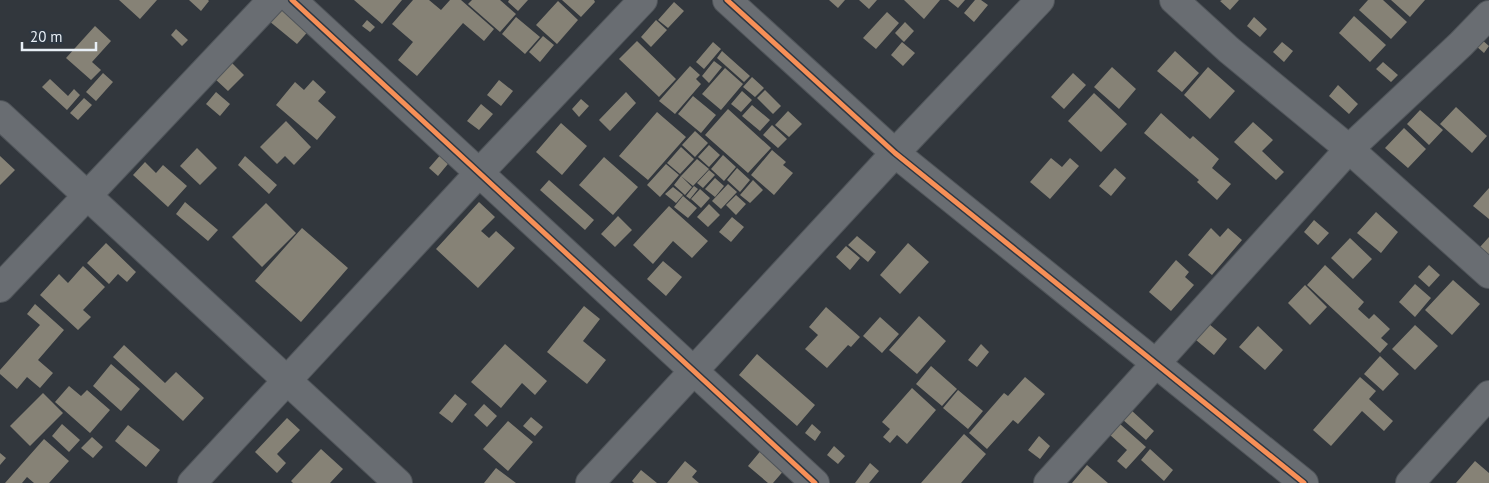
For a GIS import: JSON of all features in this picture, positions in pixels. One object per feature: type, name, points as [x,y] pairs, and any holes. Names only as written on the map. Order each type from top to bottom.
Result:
[{"type":"street","points":[[0,288],[272,0]]},
{"type":"street","points":[[292,0],[815,483]]},
{"type":"street","points":[[192,483],[479,173],[643,0]]},
{"type":"street","points":[[727,0],[895,153],[1304,483]]},
{"type":"street","points":[[590,483],[895,153],[1040,0]]},
{"type":"street","points":[[1174,0],[1229,50],[1349,149],[1489,274]]},
{"type":"street","points":[[1048,483],[1154,363],[1349,149],[1462,44],[1489,15]]},
{"type":"street","points":[[0,115],[398,483]]},
{"type":"street","points":[[1410,483],[1489,395]]},
{"type":"building","points":[[119,0],[157,0],[140,19]]},
{"type":"building","points":[[189,0],[208,0],[209,1],[201,11]]},
{"type":"building","points":[[276,0],[311,28],[297,44],[263,16]]},
{"type":"building","points":[[354,0],[402,0],[382,24]]},
{"type":"building","points":[[413,0],[429,0],[441,10],[450,0],[461,0],[494,29],[484,41],[463,23],[417,76],[398,60],[413,42],[392,24]]},
{"type":"building","points":[[472,0],[500,0],[516,14],[500,32],[468,4]]},
{"type":"building","points":[[509,0],[528,0],[518,11],[508,2]]},
{"type":"building","points":[[562,0],[594,0],[595,2],[581,17]]},
{"type":"building","points":[[829,0],[845,0],[838,8]]},
{"type":"building","points":[[859,0],[877,0],[869,9]]},
{"type":"building","points":[[904,0],[940,0],[924,19]]},
{"type":"building","points":[[948,0],[965,0],[958,8]]},
{"type":"building","points":[[975,0],[981,0],[988,5],[974,22],[964,13]]},
{"type":"building","points":[[1239,0],[1230,10],[1220,1]]},
{"type":"building","points":[[1368,0],[1383,0],[1407,22],[1391,39],[1359,10]]},
{"type":"building","points":[[1391,0],[1425,0],[1410,17]]},
{"type":"building","points":[[558,1],[578,20],[557,44],[536,25]]},
{"type":"building","points":[[674,2],[684,11],[668,28],[658,20]]},
{"type":"building","points":[[887,12],[899,23],[876,49],[863,38]]},
{"type":"building","points":[[1354,16],[1386,45],[1370,62],[1339,33]]},
{"type":"building","points":[[516,17],[540,37],[525,54],[502,34]]},
{"type":"building","points":[[1254,17],[1267,29],[1260,37],[1247,26]]},
{"type":"building","points":[[367,20],[375,27],[370,32],[362,26]]},
{"type":"building","points":[[656,20],[667,30],[651,47],[641,37]]},
{"type":"building","points":[[905,22],[914,31],[904,42],[895,33]]},
{"type":"building","points":[[95,26],[111,41],[92,62],[101,70],[91,80],[66,58]]},
{"type":"building","points":[[176,29],[188,40],[182,46],[171,35]]},
{"type":"building","points":[[543,36],[554,45],[540,62],[529,52]]},
{"type":"building","points":[[1481,39],[1489,46],[1484,53],[1476,46]]},
{"type":"building","points":[[637,41],[676,79],[659,97],[619,59]]},
{"type":"building","points":[[713,42],[721,49],[704,69],[696,62]]},
{"type":"building","points":[[902,42],[915,53],[903,66],[891,55]]},
{"type":"building","points":[[1282,42],[1293,51],[1284,62],[1273,52]]},
{"type":"building","points":[[722,51],[750,76],[744,82],[717,58]]},
{"type":"building","points":[[1175,51],[1199,73],[1182,92],[1157,71]]},
{"type":"building","points":[[230,61],[244,75],[228,91],[214,78]]},
{"type":"building","points":[[714,61],[722,67],[709,83],[702,76]]},
{"type":"building","points":[[1383,62],[1398,75],[1391,82],[1376,69]]},
{"type":"building","points":[[690,66],[700,75],[696,79],[701,84],[675,114],[659,101]]},
{"type":"building","points":[[1112,67],[1136,89],[1119,109],[1094,87]]},
{"type":"building","points":[[1208,67],[1235,91],[1210,119],[1184,95]]},
{"type":"building","points":[[725,68],[743,84],[721,110],[702,94]]},
{"type":"building","points":[[103,73],[113,82],[96,101],[86,92]]},
{"type":"building","points":[[1073,73],[1086,85],[1064,109],[1051,97]]},
{"type":"building","points":[[752,77],[764,88],[755,97],[743,87]]},
{"type":"building","points":[[50,79],[68,96],[74,89],[80,95],[67,110],[42,87]]},
{"type":"building","points":[[313,80],[326,92],[318,101],[336,117],[317,140],[276,105],[295,82],[304,90]]},
{"type":"building","points":[[499,80],[513,91],[501,106],[487,95]]},
{"type":"building","points":[[1338,85],[1358,104],[1349,114],[1329,96]]},
{"type":"building","points":[[765,90],[781,106],[773,114],[757,98]]},
{"type":"building","points":[[742,91],[752,100],[741,112],[731,104]]},
{"type":"building","points":[[216,92],[230,104],[220,116],[206,104]]},
{"type":"building","points":[[626,92],[636,103],[610,131],[599,120]]},
{"type":"building","points":[[1094,93],[1127,124],[1101,152],[1068,121]]},
{"type":"building","points":[[693,96],[716,115],[701,133],[678,114]]},
{"type":"building","points":[[84,98],[92,105],[78,120],[70,113]]},
{"type":"building","points":[[581,99],[589,106],[579,117],[572,109]]},
{"type":"building","points":[[481,104],[493,114],[479,130],[467,121]]},
{"type":"building","points":[[752,105],[770,120],[760,131],[742,116]]},
{"type":"building","points":[[1456,107],[1487,136],[1472,153],[1440,124]]},
{"type":"building","points":[[728,109],[771,148],[748,173],[705,135]]},
{"type":"building","points":[[1420,110],[1443,130],[1429,145],[1407,124]]},
{"type":"building","points":[[788,111],[802,124],[789,137],[775,125]]},
{"type":"building","points":[[657,112],[686,137],[648,180],[619,156]]},
{"type":"building","points":[[1161,113],[1190,139],[1193,136],[1219,159],[1212,168],[1231,184],[1217,200],[1197,182],[1199,180],[1144,133]]},
{"type":"building","points":[[286,121],[311,147],[294,165],[285,156],[277,164],[260,147]]},
{"type":"building","points":[[1253,122],[1273,140],[1262,151],[1284,172],[1276,180],[1234,142]]},
{"type":"building","points":[[561,123],[587,146],[562,175],[536,152]]},
{"type":"building","points":[[772,125],[787,139],[778,148],[763,135]]},
{"type":"building","points":[[1404,128],[1426,149],[1408,168],[1385,148]]},
{"type":"building","points":[[695,131],[708,143],[695,157],[682,145]]},
{"type":"building","points":[[709,145],[720,155],[709,167],[698,157]]},
{"type":"building","points":[[681,147],[694,159],[680,174],[667,163]]},
{"type":"building","points":[[197,148],[217,168],[200,185],[180,166]]},
{"type":"building","points":[[772,150],[786,162],[783,165],[793,173],[774,195],[751,175]]},
{"type":"building","points":[[443,152],[452,159],[438,176],[429,168]]},
{"type":"building","points":[[723,155],[736,167],[724,181],[711,169]]},
{"type":"building","points":[[0,156],[15,170],[0,185]]},
{"type":"building","points":[[245,156],[277,185],[269,194],[238,165]]},
{"type":"building","points":[[604,157],[638,187],[613,215],[579,185]]},
{"type":"building","points":[[1051,158],[1062,167],[1070,158],[1079,166],[1050,199],[1030,182]]},
{"type":"building","points":[[697,159],[709,169],[693,186],[681,176]]},
{"type":"building","points":[[145,162],[156,173],[163,165],[187,186],[168,207],[133,175]]},
{"type":"building","points":[[666,164],[679,175],[660,197],[647,185]]},
{"type":"building","points":[[737,168],[750,180],[740,192],[727,180]]},
{"type":"building","points":[[1115,168],[1126,178],[1111,196],[1099,186]]},
{"type":"building","points":[[709,170],[715,175],[703,188],[697,183]]},
{"type":"building","points":[[681,176],[692,187],[685,195],[674,185]]},
{"type":"building","points":[[715,178],[724,186],[715,197],[705,189]]},
{"type":"building","points":[[549,180],[594,220],[585,230],[540,190]]},
{"type":"building","points":[[753,180],[763,190],[750,203],[740,195]]},
{"type":"building","points":[[728,184],[737,192],[721,209],[712,201]]},
{"type":"building","points":[[694,186],[698,189],[690,199],[686,196]]},
{"type":"building","points":[[673,187],[683,195],[676,203],[665,194]]},
{"type":"building","points":[[1489,188],[1489,219],[1473,206]]},
{"type":"building","points":[[700,189],[710,198],[701,208],[691,199]]},
{"type":"building","points":[[736,195],[746,204],[736,215],[726,205]]},
{"type":"building","points":[[683,196],[697,208],[688,218],[674,207]]},
{"type":"building","points":[[185,202],[218,230],[208,241],[176,214]]},
{"type":"building","points":[[479,202],[495,217],[481,231],[489,238],[496,231],[515,248],[478,288],[436,249]]},
{"type":"building","points":[[266,203],[296,233],[262,267],[232,237]]},
{"type":"building","points":[[709,204],[720,215],[708,227],[697,217]]},
{"type":"building","points":[[669,206],[708,241],[692,258],[673,241],[653,264],[633,245]]},
{"type":"building","points":[[1376,212],[1398,232],[1381,253],[1357,233]]},
{"type":"building","points":[[618,216],[632,230],[615,247],[601,234]]},
{"type":"building","points":[[732,217],[744,227],[731,242],[719,232]]},
{"type":"building","points":[[1314,220],[1329,233],[1318,245],[1304,232]]},
{"type":"building","points":[[302,228],[348,268],[301,322],[255,281]]},
{"type":"building","points":[[1211,228],[1220,237],[1228,228],[1242,240],[1212,275],[1188,255]]},
{"type":"building","points":[[857,236],[876,252],[868,262],[848,245]]},
{"type":"building","points":[[1489,237],[1489,256],[1480,247]]},
{"type":"building","points":[[1350,238],[1372,259],[1353,279],[1331,258]]},
{"type":"building","points":[[106,243],[136,272],[127,282],[118,274],[109,284],[87,263]]},
{"type":"building","points":[[908,243],[929,262],[900,294],[880,275]]},
{"type":"building","points":[[846,246],[860,258],[850,270],[836,257]]},
{"type":"building","points":[[1176,260],[1189,272],[1185,277],[1194,285],[1171,311],[1149,292]]},
{"type":"building","points":[[663,261],[682,277],[666,296],[647,279]]},
{"type":"building","points":[[1325,265],[1364,302],[1358,309],[1369,319],[1374,314],[1390,329],[1381,338],[1388,344],[1380,353],[1307,285]]},
{"type":"building","points":[[1429,265],[1440,275],[1429,287],[1418,277]]},
{"type":"building","points":[[83,266],[105,287],[83,310],[91,317],[78,330],[40,295],[59,274],[68,283]]},
{"type":"building","points":[[1453,280],[1480,304],[1452,335],[1425,310]]},
{"type":"building","points":[[1415,284],[1431,298],[1415,317],[1399,302]]},
{"type":"building","points":[[1305,285],[1327,307],[1310,325],[1288,303]]},
{"type":"building","points":[[35,304],[64,330],[38,360],[53,373],[40,388],[27,377],[17,389],[0,374],[0,370],[40,325],[27,314]]},
{"type":"building","points":[[584,306],[600,319],[583,341],[606,360],[587,384],[547,352]]},
{"type":"building","points":[[826,307],[860,337],[851,347],[848,345],[827,368],[805,349],[818,335],[809,327]]},
{"type":"building","points":[[919,316],[946,341],[917,374],[889,350]]},
{"type":"building","points":[[880,317],[899,334],[882,353],[863,336]]},
{"type":"building","points":[[1209,324],[1227,339],[1214,355],[1196,340]]},
{"type":"building","points":[[1415,325],[1438,346],[1415,370],[1392,349]]},
{"type":"building","points":[[1258,326],[1283,350],[1265,370],[1239,347]]},
{"type":"building","points":[[505,344],[547,381],[535,395],[522,383],[501,408],[471,382]]},
{"type":"building","points":[[981,344],[989,352],[977,367],[968,360]]},
{"type":"building","points":[[124,345],[165,383],[176,372],[204,398],[183,421],[113,357]]},
{"type":"building","points":[[757,354],[815,405],[797,426],[739,375]]},
{"type":"building","points":[[1380,356],[1399,374],[1383,391],[1364,374]]},
{"type":"building","points":[[111,364],[140,389],[121,411],[93,386]]},
{"type":"building","points":[[931,366],[957,389],[942,406],[916,384]]},
{"type":"building","points":[[1025,377],[1045,394],[1018,424],[1013,420],[987,449],[969,433],[1004,393],[1008,396]]},
{"type":"building","points":[[1360,377],[1376,391],[1369,399],[1393,421],[1384,431],[1362,411],[1331,446],[1313,430]]},
{"type":"building","points":[[69,386],[81,396],[87,390],[110,410],[90,433],[55,402]]},
{"type":"building","points":[[912,388],[936,410],[907,444],[897,435],[890,443],[883,437],[890,429],[882,422]]},
{"type":"building","points":[[958,390],[983,411],[968,429],[943,408]]},
{"type":"building","points":[[43,393],[63,413],[30,446],[10,426]]},
{"type":"building","points":[[455,394],[467,404],[452,423],[439,413]]},
{"type":"building","points":[[484,404],[497,416],[487,427],[474,415]]},
{"type":"building","points":[[1131,410],[1154,431],[1146,440],[1122,419]]},
{"type":"building","points":[[531,417],[543,427],[535,436],[523,426]]},
{"type":"building","points":[[287,418],[300,430],[277,454],[286,463],[277,473],[255,452]]},
{"type":"building","points":[[508,421],[533,442],[508,471],[483,449]]},
{"type":"building","points":[[62,424],[80,440],[69,452],[52,436]]},
{"type":"building","points":[[812,424],[821,432],[815,441],[805,433]]},
{"type":"building","points":[[1120,424],[1146,447],[1126,469],[1117,461],[1127,450],[1110,435]]},
{"type":"building","points":[[128,425],[160,450],[146,467],[115,441]]},
{"type":"building","points":[[964,434],[986,454],[961,483],[921,483]]},
{"type":"building","points":[[1039,436],[1050,446],[1040,459],[1028,450]]},
{"type":"building","points":[[92,437],[103,447],[93,458],[81,448]]},
{"type":"building","points":[[44,439],[69,461],[49,483],[34,483],[27,477],[22,483],[5,483]]},
{"type":"building","points":[[834,446],[845,456],[838,464],[827,455]]},
{"type":"building","points":[[763,448],[786,468],[773,483],[768,483],[748,466]]},
{"type":"building","points":[[321,449],[343,469],[330,483],[293,483],[291,481]]},
{"type":"building","points":[[1150,449],[1173,470],[1164,481],[1141,460]]},
{"type":"building","points":[[0,453],[6,458],[0,465]]},
{"type":"building","points":[[685,461],[697,471],[692,477],[699,483],[667,483]]},
{"type":"building","points":[[1475,461],[1489,473],[1489,483],[1456,483]]},
{"type":"building","points":[[870,463],[879,471],[869,483],[855,483]]},
{"type":"building","points":[[1087,465],[1108,483],[1072,483]]},
{"type":"building","points":[[496,468],[516,483],[484,483]]},
{"type":"building","points":[[641,470],[657,483],[634,483],[632,481]]},
{"type":"cycle path","points":[[292,0],[815,483]]},
{"type":"cycle path","points":[[727,0],[895,153],[1304,483]]}]
